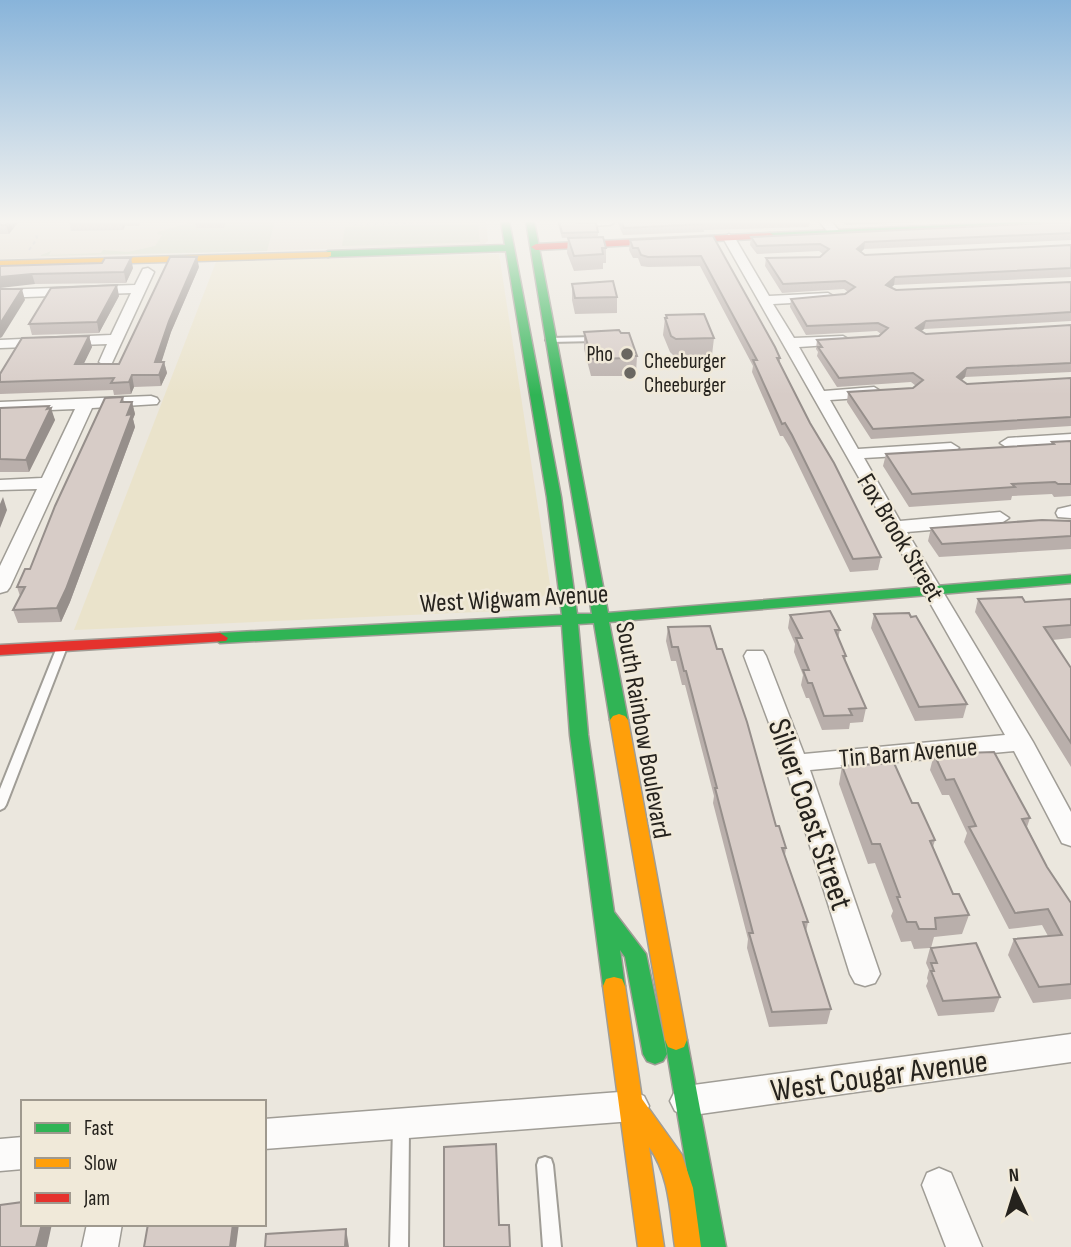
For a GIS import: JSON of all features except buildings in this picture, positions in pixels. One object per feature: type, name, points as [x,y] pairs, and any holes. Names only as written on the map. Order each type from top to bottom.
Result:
[{"type":"main road","points":[[515,279],[536,393],[570,620],[579,735],[651,1247]]},
{"type":"main road","points":[[536,279],[541,284]]},
{"type":"main road","name":"South Rainbow Boulevard","points":[[540,279],[678,1096],[713,1247]]},
{"type":"main road","points":[[525,331],[538,356],[541,370],[557,381]]},
{"type":"main road","points":[[536,393],[546,397],[550,419],[568,443]]},
{"type":"main road","name":"West Wigwam Avenue","points":[[0,650],[570,620],[1071,579]]},
{"type":"main road","points":[[605,914],[635,954],[660,1070]]},
{"type":"main road","points":[[633,1106],[657,1134],[670,1155],[688,1247]]},
{"type":"street","points":[[106,362],[145,279]]},
{"type":"street","name":"Fox Brook Street","points":[[756,279],[765,300],[852,454],[1021,741],[1071,836]]},
{"type":"street","points":[[0,294],[140,289]]},
{"type":"street","points":[[765,300],[844,296]]},
{"type":"street","points":[[789,343],[864,339]]},
{"type":"street","points":[[0,344],[117,340]]},
{"type":"street","points":[[820,396],[885,392]]},
{"type":"street","points":[[0,407],[151,401]]},
{"type":"street","points":[[2,577],[86,403]]},
{"type":"street","points":[[1008,443],[1071,439]]},
{"type":"street","points":[[852,454],[951,447]]},
{"type":"street","points":[[0,485],[48,483]]},
{"type":"street","points":[[895,527],[1000,518]]},
{"type":"street","name":"Silver Coast Street","points":[[755,656],[796,763],[865,974]]},
{"type":"street","name":"Tin Barn Avenue","points":[[796,763],[1021,741]]},
{"type":"street","name":"West Cougar Avenue","points":[[678,1096],[1071,1048]]},
{"type":"street","points":[[266,1134],[633,1106]]},
{"type":"street","points":[[0,1154],[21,1153]]},
{"type":"street","points":[[939,1185],[964,1247]]},
{"type":"street","points":[[100,1247],[105,1226]]},
{"type":"lane","points":[[550,340],[593,339]]},
{"type":"lane","points":[[0,805],[62,647]]},
{"type":"lane","points":[[399,1247],[401,1124]]},
{"type":"lane","points":[[545,1165],[552,1247]]},
{"type":"sand","points":[[209,279],[503,279],[551,591],[522,610],[74,630]]},
{"type":"traffic: fast","points":[[515,279],[554,497],[570,620],[579,735],[614,986]]},
{"type":"traffic: fast","points":[[540,279],[619,720]]},
{"type":"traffic: fast","points":[[220,638],[599,618],[1071,579]]},
{"type":"traffic: fast","points":[[609,919],[635,954],[655,1054]]},
{"type":"traffic: fast","points":[[676,1040],[713,1247]]},
{"type":"traffic: slow","points":[[619,720],[676,1040]]},
{"type":"traffic: slow","points":[[614,986],[651,1247]]},
{"type":"traffic: slow","points":[[633,1106],[670,1155],[680,1188],[688,1247]]},
{"type":"traffic: jam","points":[[0,650],[220,638]]},
{"type":"place","name":"Pho","points":[[627,354]]},
{"type":"place","name":"Cheeburger Cheeburger","points":[[630,373]]}]
